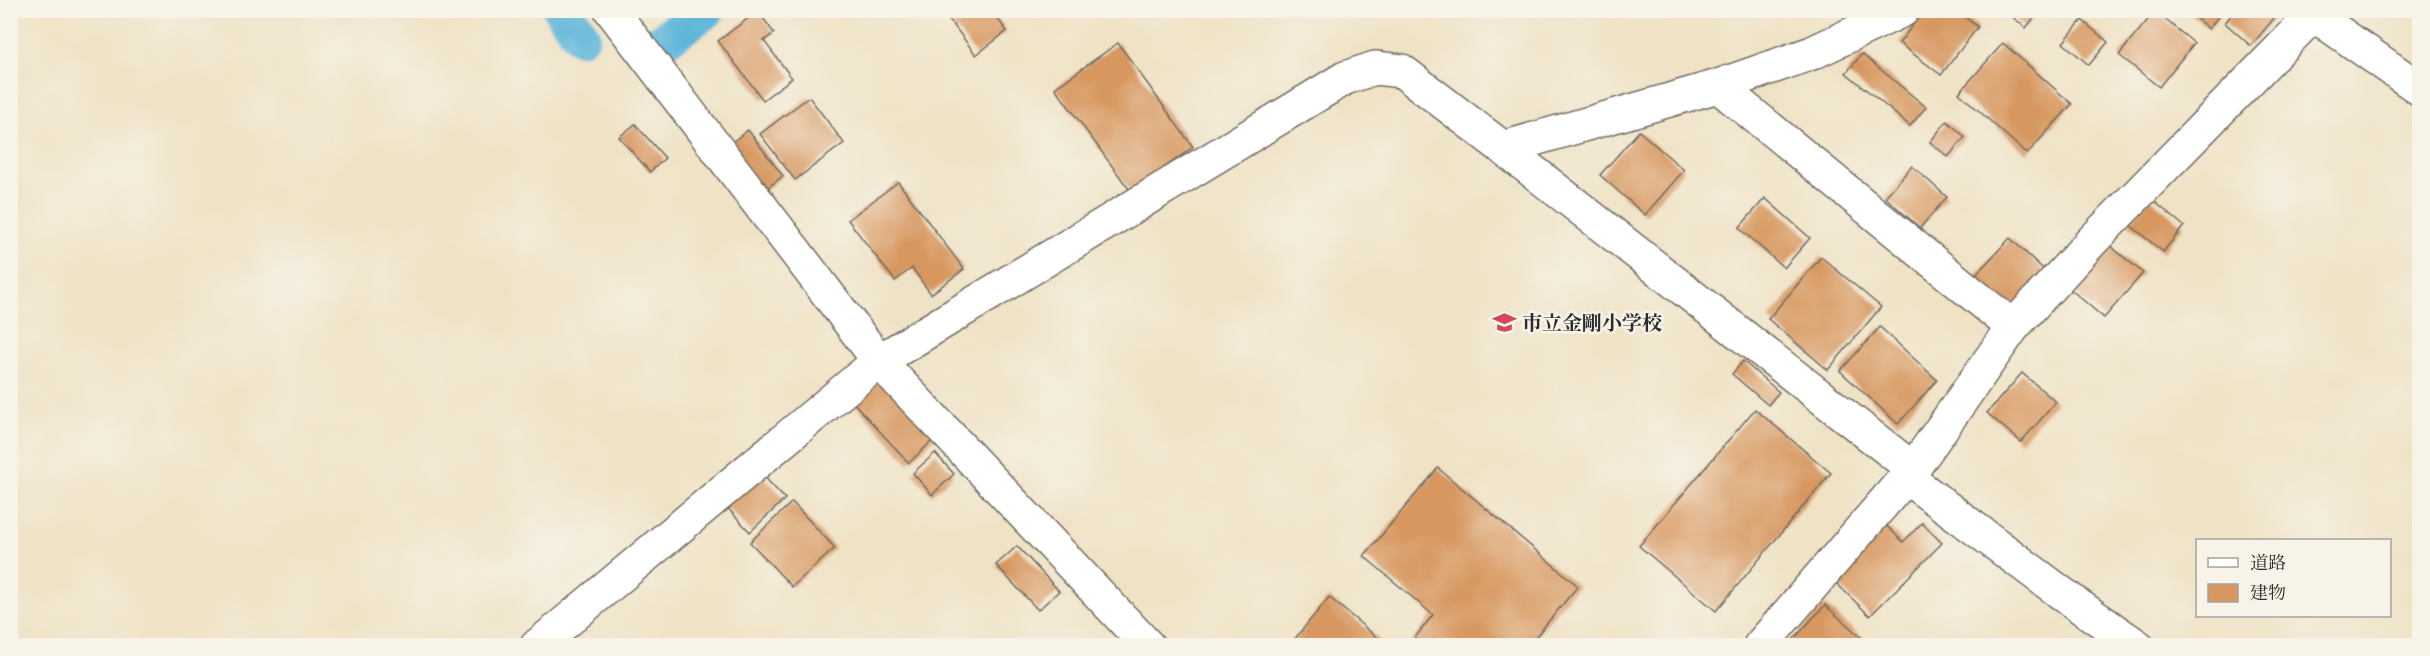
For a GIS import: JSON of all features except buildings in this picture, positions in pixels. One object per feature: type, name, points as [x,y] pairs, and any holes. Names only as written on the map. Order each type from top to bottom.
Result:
[{"type":"street","points":[[611,10],[879,361],[1148,645]]},
{"type":"street","points":[[1503,148],[1718,86],[1812,53],[1903,10]]},
{"type":"street","points":[[1760,645],[1910,473],[2013,327],[2091,242],[2316,13],[2420,89]]},
{"type":"street","points":[[537,645],[879,361],[1345,78],[1375,68],[1401,71],[1503,148],[2072,601],[2137,645]]},
{"type":"street","points":[[1718,86],[2013,327]]},
{"type":"waterway","points":[[562,10],[581,36]]},
{"type":"waterway","points":[[655,46],[706,10]]},
{"type":"place","name":"市立金剛小学校","points":[[1504,323]]}]
